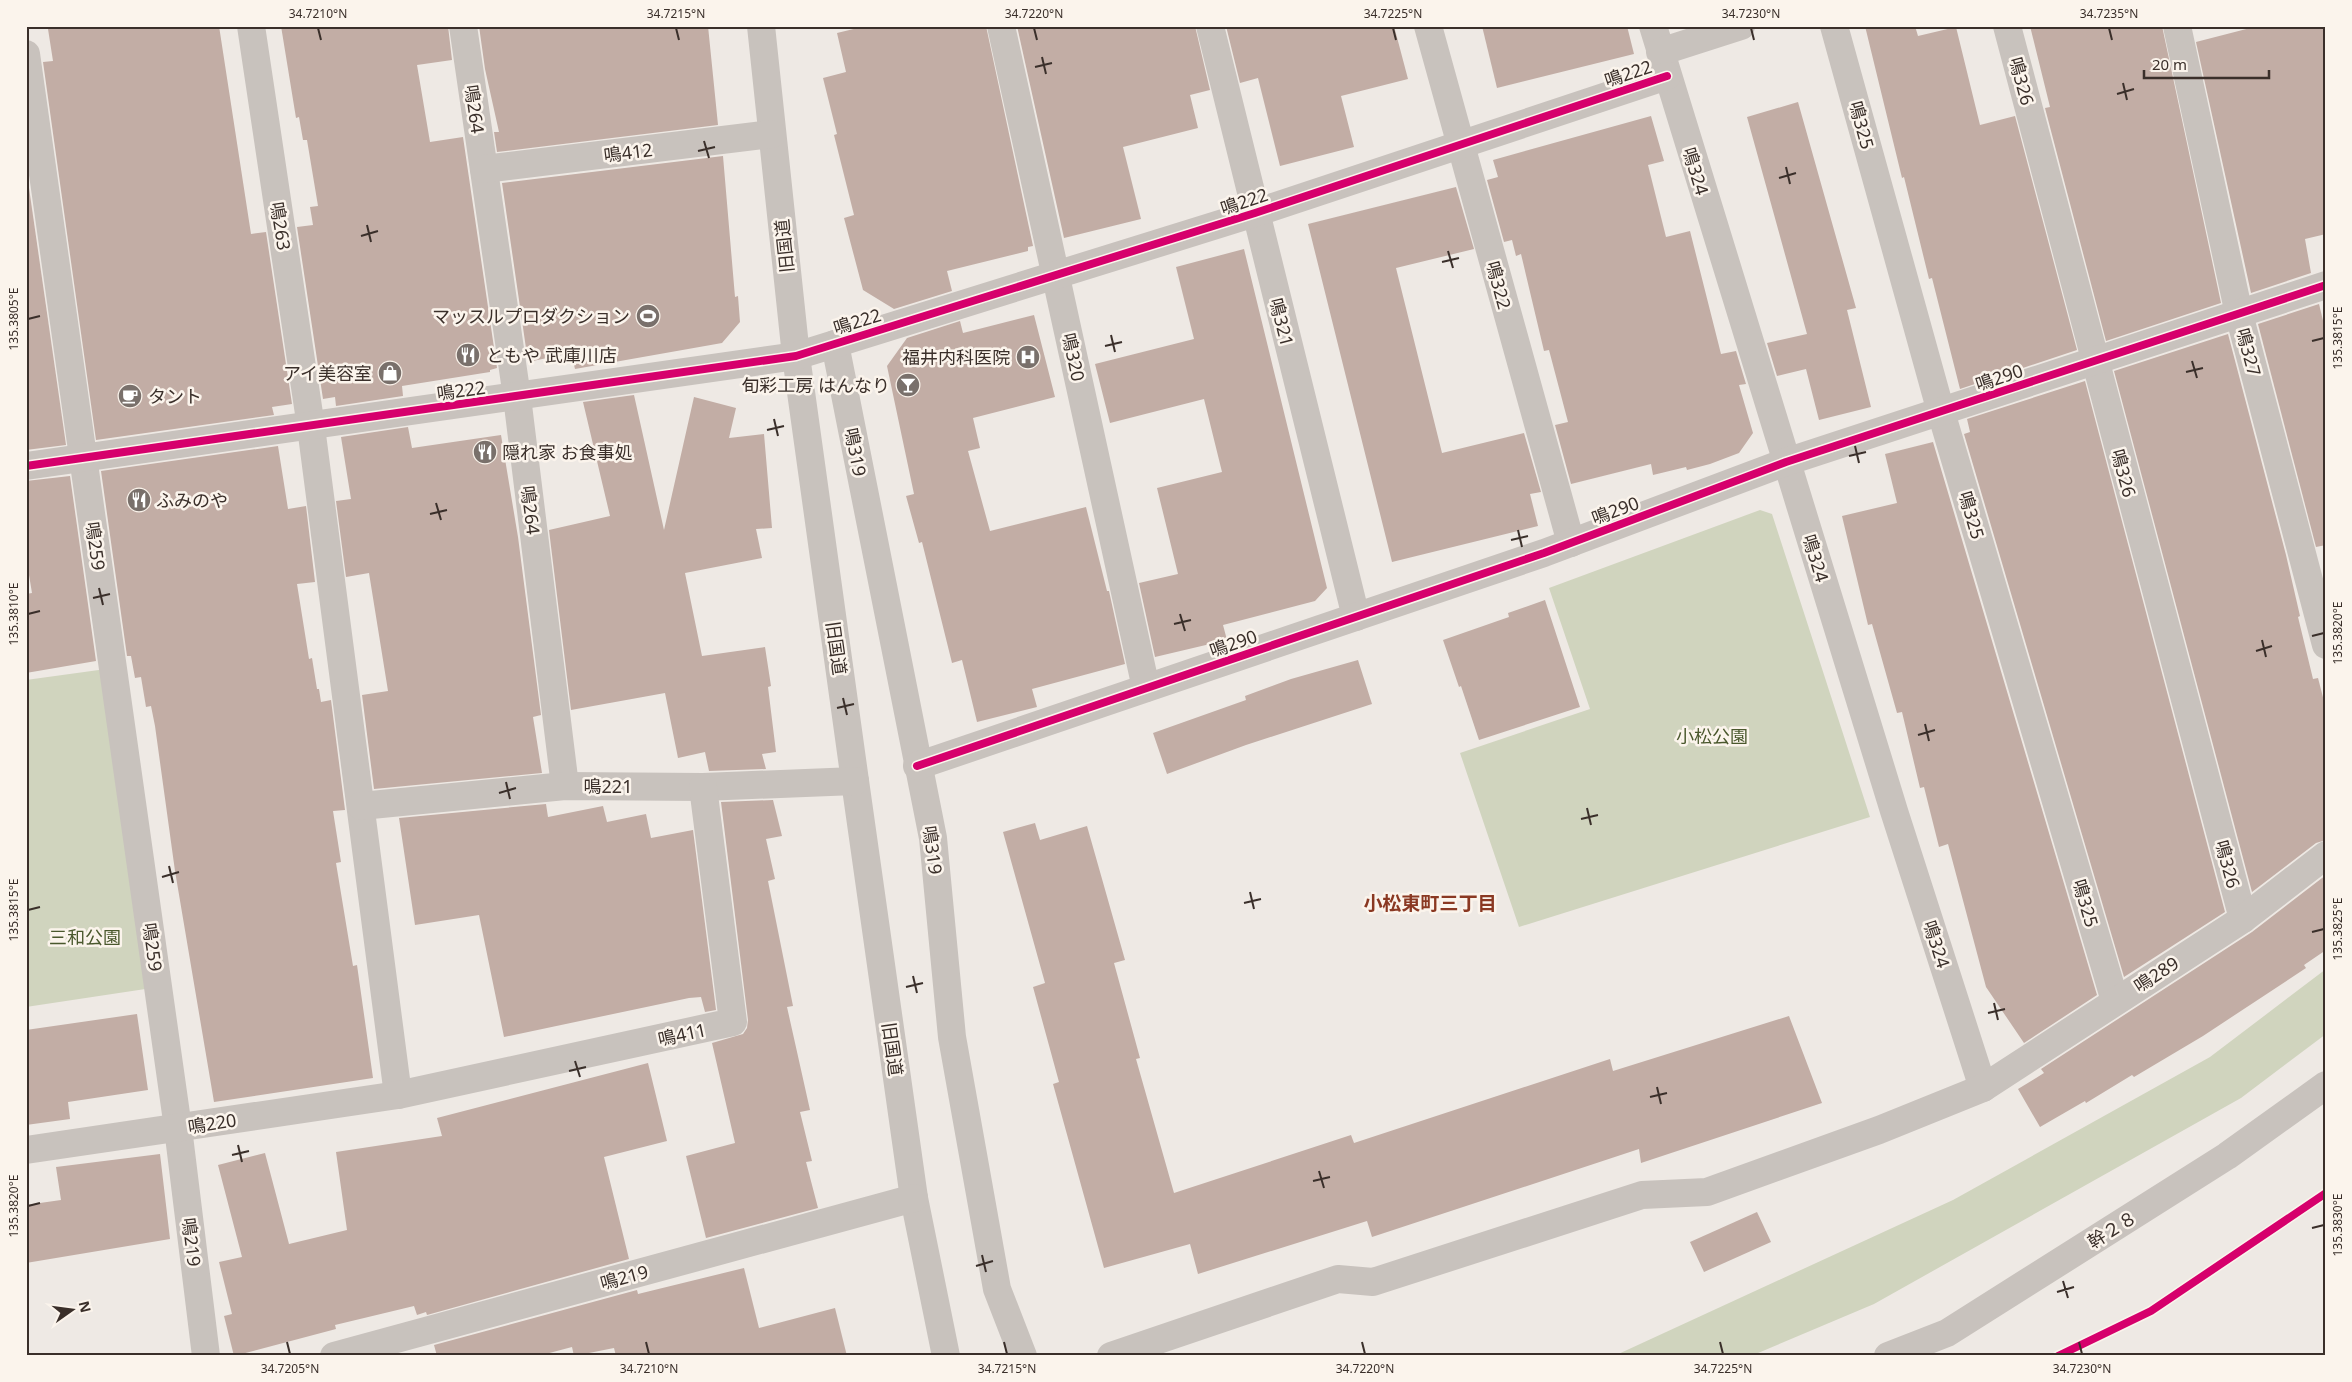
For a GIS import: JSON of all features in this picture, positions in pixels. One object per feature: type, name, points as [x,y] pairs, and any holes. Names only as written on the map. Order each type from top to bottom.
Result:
[{"type":"street","name":"鳴263","points":[[251,26],[311,427],[398,1095]]},
{"type":"street","name":"鳴264","points":[[462,26],[516,397],[565,786]]},
{"type":"street","name":"旧国道","points":[[760,26],[796,356],[855,781],[914,1198],[946,1356]]},
{"type":"street","name":"鳴320","points":[[1001,26],[1146,688]]},
{"type":"street","name":"鳴321","points":[[1210,26],[1356,617]]},
{"type":"street","name":"鳴322","points":[[1428,26],[1570,543]]},
{"type":"street","name":"鳴324","points":[[1653,26],[1891,802],[1983,1088]]},
{"type":"street","name":"鳴222","points":[[26,466],[311,427],[796,356],[1255,213],[1460,145],[1664,64],[1741,26]]},
{"type":"street","name":"鳴325","points":[[1834,26],[1941,412],[2115,1001]]},
{"type":"street","name":"鳴326","points":[[2007,26],[2243,919]]},
{"type":"street","name":"鳴327","points":[[2177,26],[2239,314],[2326,645]]},
{"type":"street","name":"鳴259","points":[[26,54],[178,1128]]},
{"type":"street","name":"鳴412","points":[[484,169],[772,134]]},
{"type":"street","name":"鳴290","points":[[917,766],[1570,543],[1786,462],[2326,286]]},
{"type":"street","name":"鳴319","points":[[835,344],[917,766],[933,838],[952,1037],[997,1289],[1023,1356]]},
{"type":"street","name":"鳴221","points":[[361,806],[565,786],[703,787],[855,781]]},
{"type":"street","name":"鳴411","points":[[398,1095],[734,1022],[703,787]]},
{"type":"street","name":"鳴289","points":[[1110,1356],[1338,1279],[1373,1282],[1642,1195],[1707,1192],[1885,1127],[1983,1088],[2243,919],[2326,855]]},
{"type":"street","name":"幹２８","points":[[1888,1356],[1948,1333],[2227,1156],[2326,1085]]},
{"type":"street","name":"鳴220","points":[[26,1150],[398,1095]]},
{"type":"street","name":"鳴219","points":[[178,1128],[206,1356]]},
{"type":"street","name":"鳴219","points":[[334,1356],[914,1198]]},
{"type":"green space","name":"小松公園","points":[[1760,510],[1772,514],[1870,817],[1519,927],[1460,753],[1590,709],[1549,588]]},
{"type":"green space","name":"三和公園","points":[[106,669],[152,988],[26,1007],[26,680]]},
{"type":"green space","points":[[2326,969],[2326,1034],[2241,1098],[1874,1304],[1751,1356],[1614,1356],[1953,1200],[2210,1057]]},
{"type":"building","points":[[69,26],[219,26],[251,234],[266,232],[292,404],[272,407],[274,415],[96,440],[43,62],[53,61],[48,29]]},
{"type":"building","points":[[281,26],[448,26],[452,60],[417,65],[430,142],[463,137],[497,368],[490,370],[490,372],[402,386],[403,396],[336,406],[335,397],[323,399],[297,227],[313,225],[310,207],[318,206],[307,140],[303,140],[299,117],[296,118]]},
{"type":"building","points":[[479,26],[708,26],[718,125],[497,152],[494,132],[499,132],[485,69]]},
{"type":"building","points":[[866,26],[986,26],[1033,246],[1028,247],[1028,251],[947,271],[952,291],[894,309],[863,290],[844,218],[854,215],[834,135],[837,134],[823,78],[846,72],[837,33]]},
{"type":"building","points":[[1017,26],[1195,26],[1210,90],[1190,95],[1198,128],[1123,147],[1141,219],[1064,238]]},
{"type":"building","points":[[1226,26],[1394,26],[1408,79],[1341,96],[1354,147],[1280,166],[1258,78],[1240,83]]},
{"type":"building","points":[[1482,26],[1627,26],[1634,54],[1497,88]]},
{"type":"building","points":[[1865,26],[1915,26],[1918,36],[1956,27],[1980,125],[2015,116],[2077,350],[1960,389],[1932,278],[1929,279],[1904,177],[1902,178]]},
{"type":"building","points":[[2030,26],[2162,26],[2221,303],[2106,341],[2045,108],[2050,107]]},
{"type":"building","points":[[2258,26],[2326,26],[2326,234],[2305,239],[2311,273],[2251,293],[2196,42]]},
{"type":"building","points":[[1798,102],[1856,308],[1847,310],[1871,407],[1819,420],[1806,369],[1777,376],[1767,343],[1807,334],[1747,117]]},
{"type":"building","points":[[1651,116],[1664,161],[1648,165],[1666,237],[1690,231],[1721,354],[1736,351],[1746,384],[1739,385],[1753,433],[1739,453],[1710,464],[1687,470],[1686,467],[1653,475],[1651,464],[1571,484],[1555,425],[1568,422],[1549,350],[1544,351],[1521,254],[1516,256],[1512,240],[1504,242],[1487,180],[1498,177],[1493,160]]},
{"type":"building","points":[[723,156],[735,297],[738,296],[740,322],[722,343],[575,369],[571,353],[528,362],[502,183]]},
{"type":"building","points":[[26,167],[66,445],[26,450]]},
{"type":"building","points":[[1456,187],[1474,249],[1396,268],[1442,453],[1524,433],[1541,492],[1530,494],[1538,526],[1392,562],[1308,224]]},
{"type":"building","points":[[1244,249],[1327,588],[1315,601],[1223,625],[1227,640],[1155,657],[1139,583],[1178,574],[1157,488],[1222,472],[1204,399],[1110,423],[1095,364],[1194,339],[1176,267]]},
{"type":"building","points":[[2319,304],[2326,333],[2326,545],[2316,547],[2258,324]]},
{"type":"building","points":[[1034,315],[1055,397],[973,418],[980,448],[968,451],[990,531],[1086,507],[1107,591],[1109,591],[1125,664],[1032,689],[1037,707],[977,722],[962,660],[952,663],[922,542],[919,543],[906,496],[914,494],[887,366],[907,338],[960,321],[963,333]]},
{"type":"building","points":[[2228,334],[2286,555],[2313,679],[2318,678],[2326,709],[2326,840],[2316,843],[2252,892],[2114,371]]},
{"type":"building","points":[[2085,381],[2225,912],[2124,977],[1964,434],[1970,432],[1967,419]]},
{"type":"building","points":[[634,395],[664,530],[694,397],[736,408],[729,438],[764,434],[772,528],[756,529],[762,558],[685,573],[702,656],[765,647],[771,686],[768,687],[776,752],[762,754],[766,769],[709,771],[705,752],[678,758],[665,693],[571,710],[549,530],[610,516],[583,402]]},
{"type":"building","points":[[408,427],[412,448],[501,435],[518,537],[541,715],[533,717],[542,773],[374,789],[362,695],[388,691],[369,573],[346,577],[336,501],[351,499],[341,437]]},
{"type":"building","points":[[1933,442],[2097,995],[2024,1043],[1986,987],[1948,844],[1939,847],[1924,787],[1920,788],[1902,712],[1897,713],[1872,624],[1868,625],[1842,516],[1897,503],[1885,454]]},
{"type":"building","points":[[278,446],[288,509],[306,506],[315,582],[297,584],[309,659],[312,658],[317,689],[319,689],[321,702],[331,700],[345,810],[333,811],[341,862],[336,863],[353,966],[357,965],[373,1078],[214,1102],[175,871],[155,726],[151,706],[146,707],[141,677],[135,678],[131,656],[127,656],[101,471]]},
{"type":"building","points":[[70,476],[96,661],[26,673],[26,594],[32,593],[26,557],[26,481]]},
{"type":"building","points":[[1545,600],[1580,707],[1479,740],[1443,640],[1509,617],[1508,613]]},
{"type":"building","points":[[1358,660],[1372,704],[1246,745],[1167,774],[1153,733],[1246,700],[1245,696],[1291,679]]},
{"type":"building","points":[[773,800],[782,836],[766,839],[775,879],[768,881],[793,1006],[787,1007],[810,1110],[800,1112],[812,1161],[806,1162],[818,1208],[706,1238],[686,1156],[735,1143],[712,1043],[743,1034],[747,1028],[748,1020],[721,802]]},
{"type":"building","points":[[546,804],[548,817],[603,806],[607,822],[646,814],[651,838],[693,830],[716,1010],[705,1012],[701,997],[689,998],[504,1037],[479,915],[415,925],[399,818]]},
{"type":"building","points":[[1035,823],[1040,840],[1087,826],[1125,960],[1114,963],[1140,1058],[1136,1059],[1174,1193],[1351,1135],[1354,1143],[1610,1059],[1613,1071],[1789,1016],[1822,1103],[1641,1163],[1639,1149],[1372,1237],[1367,1221],[1198,1274],[1190,1244],[1104,1268],[1053,1084],[1059,1082],[1033,987],[1045,983],[1003,832]]},
{"type":"building","points":[[2326,875],[2326,950],[2304,965],[2306,968],[2203,1036],[2134,1077],[2132,1075],[2086,1103],[2085,1101],[2040,1127],[2018,1089],[2044,1073],[2041,1069],[2252,932]]},
{"type":"building","points":[[137,1014],[148,1090],[68,1102],[70,1119],[26,1125],[26,1030]]},
{"type":"building","points":[[648,1063],[667,1141],[604,1157],[629,1259],[427,1315],[426,1312],[417,1315],[414,1306],[335,1325],[336,1329],[234,1356],[224,1316],[232,1314],[219,1262],[242,1257],[218,1165],[265,1153],[289,1244],[347,1230],[336,1152],[442,1136],[437,1118]]},
{"type":"building","points":[[160,1154],[170,1239],[26,1263],[26,1205],[61,1200],[56,1167]]},
{"type":"building","points":[[1757,1212],[1771,1242],[1704,1272],[1690,1242]]},
{"type":"building","points":[[744,1268],[759,1328],[835,1308],[847,1356],[616,1356],[614,1348],[574,1356],[572,1347],[538,1356],[437,1356],[434,1345],[637,1290],[638,1294]]},
{"type":"cycle path","points":[[26,466],[796,356],[1255,213],[1667,76]]},
{"type":"cycle path","points":[[917,766],[1544,553],[1786,462],[2326,285]]},
{"type":"cycle path","points":[[2058,1356],[2151,1311],[2326,1193]]},
{"type":"place","name":"マッスルプロダクション","points":[[648,316]]},
{"type":"place","name":"ともや 武庫川店","points":[[468,355]]},
{"type":"place","name":"福井内科医院","points":[[1028,357]]},
{"type":"place","name":"アイ美容室","points":[[390,373]]},
{"type":"place","name":"旬彩工房 はんなり","points":[[908,385]]},
{"type":"place","name":"タント","points":[[130,396]]},
{"type":"place","name":"隠れ家 お食事処","points":[[485,452]]},
{"type":"place","name":"ふみのや","points":[[139,500]]},
{"type":"district","name":"小松東町三丁目","points":[[1430,903]]}]
